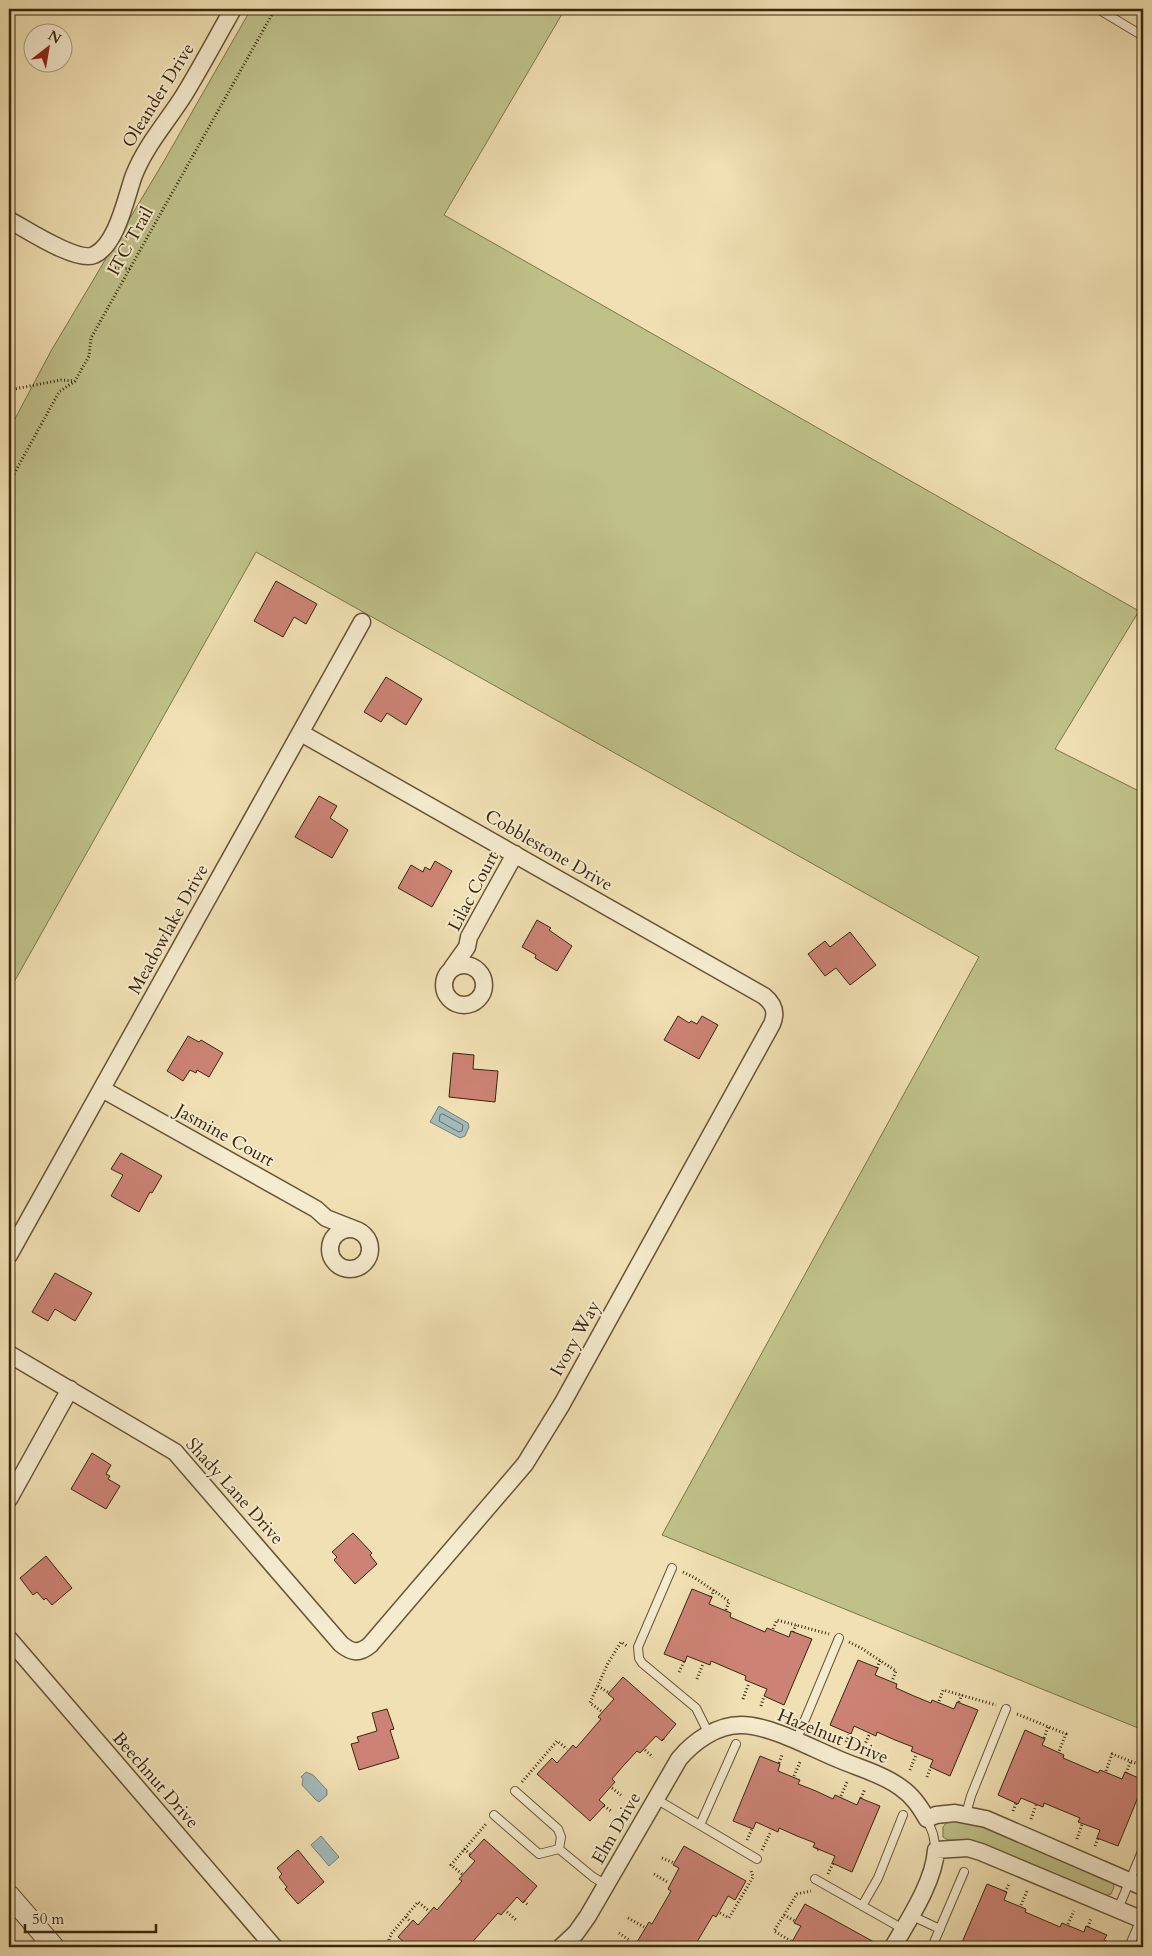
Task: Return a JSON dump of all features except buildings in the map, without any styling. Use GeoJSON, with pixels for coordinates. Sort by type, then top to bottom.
{"type":"FeatureCollection","features":[{"type":"Feature","properties":{"kind":"street","name":"Oleander Drive"},"geometry":{"type":"LineString","coordinates":[[9,220],[74,255],[93,256],[102,250],[119,220],[134,176],[151,140],[183,96],[233,9]]}},
{"type":"Feature","properties":{"kind":"street","name":"Meadowlake Drive"},"geometry":{"type":"LineString","coordinates":[[9,1256],[362,622]]}},
{"type":"Feature","properties":{"kind":"street","name":"Cobblestone Drive"},"geometry":{"type":"LineString","coordinates":[[301,733],[764,996],[773,1006]]}},
{"type":"Feature","properties":{"kind":"street","name":"Lilac Court"},"geometry":{"type":"LineString","coordinates":[[467,947],[482,975],[484,988],[477,1000],[466,1005],[453,1002],[445,992],[445,979],[467,947],[469,937],[515,854]]}},
{"type":"Feature","properties":{"kind":"street"},"geometry":{"type":"LineString","coordinates":[[452,968],[465,965],[478,970]]}},
{"type":"Feature","properties":{"kind":"street","name":"Ivory Way"},"geometry":{"type":"LineString","coordinates":[[356,1652],[363,1651],[370,1645],[525,1464],[772,1024],[775,1013],[773,1006]]}},
{"type":"Feature","properties":{"kind":"street","name":"Jasmine Court"},"geometry":{"type":"LineString","coordinates":[[102,1089],[316,1209],[326,1218],[359,1231]]}},
{"type":"Feature","properties":{"kind":"street"},"geometry":{"type":"LineString","coordinates":[[326,1218],[332,1256],[339,1266],[351,1269],[358,1268],[367,1260],[370,1247],[368,1240],[359,1231],[345,1230],[339,1232],[331,1243]]}},
{"type":"Feature","properties":{"kind":"street","name":"Shady Lane Drive"},"geometry":{"type":"LineString","coordinates":[[9,1354],[176,1452],[341,1644],[348,1650],[356,1652]]}},
{"type":"Feature","properties":{"kind":"street"},"geometry":{"type":"LineString","coordinates":[[9,1499],[70,1389]]}},
{"type":"Feature","properties":{"kind":"street","name":"Beechnut Drive"},"geometry":{"type":"LineString","coordinates":[[9,1639],[274,1947]]}},
{"type":"Feature","properties":{"kind":"street","name":"Hazelnut Drive"},"geometry":{"type":"LineString","coordinates":[[709,1734],[727,1727],[740,1725],[752,1726],[796,1741],[887,1779],[900,1787],[918,1804],[927,1819]]}},
{"type":"Feature","properties":{"kind":"street","name":"Elm Drive"},"geometry":{"type":"LineString","coordinates":[[569,1945],[588,1916],[679,1759],[700,1739],[709,1734]]}},
{"type":"Feature","properties":{"kind":"street"},"geometry":{"type":"LineString","coordinates":[[927,1819],[945,1813],[966,1814],[986,1819],[1137,1884]]}},
{"type":"Feature","properties":{"kind":"street"},"geometry":{"type":"LineString","coordinates":[[893,1947],[928,1882],[936,1850],[968,1848],[981,1852],[1142,1920]]}},
{"type":"Feature","properties":{"kind":"street"},"geometry":{"type":"LineString","coordinates":[[9,1895],[54,1947]]}},
{"type":"Feature","properties":{"kind":"lane"},"geometry":{"type":"LineString","coordinates":[[1098,9],[1143,36]]}},
{"type":"Feature","properties":{"kind":"lane"},"geometry":{"type":"LineString","coordinates":[[672,1568],[638,1648],[639,1658],[696,1708],[709,1734]]}},
{"type":"Feature","properties":{"kind":"lane"},"geometry":{"type":"LineString","coordinates":[[796,1741],[839,1638]]}},
{"type":"Feature","properties":{"kind":"lane"},"geometry":{"type":"LineString","coordinates":[[966,1814],[971,1796],[1006,1709]]}},
{"type":"Feature","properties":{"kind":"lane"},"geometry":{"type":"LineString","coordinates":[[700,1825],[736,1744]]}},
{"type":"Feature","properties":{"kind":"lane"},"geometry":{"type":"LineString","coordinates":[[517,1788],[558,1829],[561,1837],[560,1849]]}},
{"type":"Feature","properties":{"kind":"lane"},"geometry":{"type":"LineString","coordinates":[[656,1799],[757,1859]]}},
{"type":"Feature","properties":{"kind":"lane"},"geometry":{"type":"LineString","coordinates":[[494,1815],[538,1854],[560,1849]]}},
{"type":"Feature","properties":{"kind":"lane"},"geometry":{"type":"LineString","coordinates":[[862,1906],[878,1878],[903,1815]]}},
{"type":"Feature","properties":{"kind":"lane"},"geometry":{"type":"LineString","coordinates":[[927,1819],[933,1834],[936,1850]]}},
{"type":"Feature","properties":{"kind":"lane"},"geometry":{"type":"LineString","coordinates":[[560,1849],[593,1877],[606,1885]]}},
{"type":"Feature","properties":{"kind":"lane"},"geometry":{"type":"LineString","coordinates":[[1118,1909],[1137,1884],[1143,1849]]}},
{"type":"Feature","properties":{"kind":"lane"},"geometry":{"type":"LineString","coordinates":[[932,1947],[964,1872]]}},
{"type":"Feature","properties":{"kind":"lane"},"geometry":{"type":"LineString","coordinates":[[815,1879],[862,1906],[907,1922],[940,1929]]}},
{"type":"Feature","properties":{"kind":"lane"},"geometry":{"type":"LineString","coordinates":[[1129,1947],[1142,1920]]}},
{"type":"Feature","properties":{"kind":"path","name":"ITC Trail"},"geometry":{"type":"LineString","coordinates":[[9,482],[59,392],[75,381],[88,356],[91,338],[275,9]]}},
{"type":"Feature","properties":{"kind":"path"},"geometry":{"type":"LineString","coordinates":[[115,268],[130,269]]}},
{"type":"Feature","properties":{"kind":"path"},"geometry":{"type":"LineString","coordinates":[[9,390],[60,380],[75,381]]}},
{"type":"Feature","properties":{"kind":"path"},"geometry":{"type":"LineString","coordinates":[[681,1571],[730,1600],[725,1610]]}},
{"type":"Feature","properties":{"kind":"path"},"geometry":{"type":"LineString","coordinates":[[711,1597],[714,1590]]}},
{"type":"Feature","properties":{"kind":"path"},"geometry":{"type":"LineString","coordinates":[[772,1630],[777,1620],[839,1638],[861,1648],[896,1671],[892,1682]]}},
{"type":"Feature","properties":{"kind":"path"},"geometry":{"type":"LineString","coordinates":[[793,1632],[796,1625]]}},
{"type":"Feature","properties":{"kind":"path"},"geometry":{"type":"LineString","coordinates":[[601,1712],[590,1703],[608,1663],[621,1642],[630,1647]]}},
{"type":"Feature","properties":{"kind":"path"},"geometry":{"type":"LineString","coordinates":[[877,1668],[880,1660]]}},
{"type":"Feature","properties":{"kind":"path"},"geometry":{"type":"LineString","coordinates":[[679,1672],[684,1662]]}},
{"type":"Feature","properties":{"kind":"path"},"geometry":{"type":"LineString","coordinates":[[697,1679],[704,1663]]}},
{"type":"Feature","properties":{"kind":"path"},"geometry":{"type":"LineString","coordinates":[[743,1699],[750,1682]]}},
{"type":"Feature","properties":{"kind":"path"},"geometry":{"type":"LineString","coordinates":[[598,1686],[609,1693]]}},
{"type":"Feature","properties":{"kind":"path"},"geometry":{"type":"LineString","coordinates":[[939,1701],[943,1690],[997,1705]]}},
{"type":"Feature","properties":{"kind":"path"},"geometry":{"type":"LineString","coordinates":[[959,1702],[962,1695]]}},
{"type":"Feature","properties":{"kind":"path"},"geometry":{"type":"LineString","coordinates":[[760,1706],[764,1696]]}},
{"type":"Feature","properties":{"kind":"path"},"geometry":{"type":"LineString","coordinates":[[1014,1713],[1066,1734],[1059,1752]]}},
{"type":"Feature","properties":{"kind":"path"},"geometry":{"type":"LineString","coordinates":[[1044,1738],[1048,1727]]}},
{"type":"Feature","properties":{"kind":"path"},"geometry":{"type":"LineString","coordinates":[[846,1742],[850,1733]]}},
{"type":"Feature","properties":{"kind":"path"},"geometry":{"type":"LineString","coordinates":[[863,1750],[870,1734]]}},
{"type":"Feature","properties":{"kind":"path"},"geometry":{"type":"LineString","coordinates":[[517,1788],[557,1741],[568,1750]]}},
{"type":"Feature","properties":{"kind":"path"},"geometry":{"type":"LineString","coordinates":[[645,1749],[653,1756]]}},
{"type":"Feature","properties":{"kind":"path"},"geometry":{"type":"LineString","coordinates":[[910,1770],[916,1754]]}},
{"type":"Feature","properties":{"kind":"path"},"geometry":{"type":"LineString","coordinates":[[1105,1772],[1112,1754],[1143,1766]]}},
{"type":"Feature","properties":{"kind":"path"},"geometry":{"type":"LineString","coordinates":[[546,1755],[550,1759]]}},
{"type":"Feature","properties":{"kind":"path"},"geometry":{"type":"LineString","coordinates":[[779,1764],[782,1755]]}},
{"type":"Feature","properties":{"kind":"path"},"geometry":{"type":"LineString","coordinates":[[1126,1773],[1131,1761]]}},
{"type":"Feature","properties":{"kind":"path"},"geometry":{"type":"LineString","coordinates":[[794,1777],[800,1762]]}},
{"type":"Feature","properties":{"kind":"path"},"geometry":{"type":"LineString","coordinates":[[927,1777],[931,1767]]}},
{"type":"Feature","properties":{"kind":"path"},"geometry":{"type":"LineString","coordinates":[[840,1797],[847,1782]]}},
{"type":"Feature","properties":{"kind":"path"},"geometry":{"type":"LineString","coordinates":[[611,1787],[622,1796]]}},
{"type":"Feature","properties":{"kind":"path"},"geometry":{"type":"LineString","coordinates":[[861,1798],[865,1789]]}},
{"type":"Feature","properties":{"kind":"path"},"geometry":{"type":"LineString","coordinates":[[1013,1812],[1016,1803]]}},
{"type":"Feature","properties":{"kind":"path"},"geometry":{"type":"LineString","coordinates":[[1030,1819],[1037,1804]]}},
{"type":"Feature","properties":{"kind":"path"},"geometry":{"type":"LineString","coordinates":[[604,1806],[611,1811]]}},
{"type":"Feature","properties":{"kind":"path"},"geometry":{"type":"LineString","coordinates":[[462,1874],[451,1864],[488,1822]]}},
{"type":"Feature","properties":{"kind":"path"},"geometry":{"type":"LineString","coordinates":[[1076,1839],[1083,1824]]}},
{"type":"Feature","properties":{"kind":"path"},"geometry":{"type":"LineString","coordinates":[[746,1841],[752,1829]]}},
{"type":"Feature","properties":{"kind":"path"},"geometry":{"type":"LineString","coordinates":[[762,1851],[772,1830]]}},
{"type":"Feature","properties":{"kind":"path"},"geometry":{"type":"LineString","coordinates":[[1094,1846],[1098,1838]]}},
{"type":"Feature","properties":{"kind":"path"},"geometry":{"type":"LineString","coordinates":[[464,1849],[470,1854]]}},
{"type":"Feature","properties":{"kind":"path"},"geometry":{"type":"LineString","coordinates":[[662,1858],[674,1864]]}},
{"type":"Feature","properties":{"kind":"path"},"geometry":{"type":"LineString","coordinates":[[827,1875],[833,1863]]}},
{"type":"Feature","properties":{"kind":"path"},"geometry":{"type":"LineString","coordinates":[[720,1912],[729,1918],[737,1900],[753,1877],[750,1867]]}},
{"type":"Feature","properties":{"kind":"path"},"geometry":{"type":"LineString","coordinates":[[654,1874],[670,1884]]}},
{"type":"Feature","properties":{"kind":"path"},"geometry":{"type":"LineString","coordinates":[[1005,1892],[1009,1884]]}},
{"type":"Feature","properties":{"kind":"path"},"geometry":{"type":"LineString","coordinates":[[792,1941],[774,1931],[797,1894],[812,1891]]}},
{"type":"Feature","properties":{"kind":"path"},"geometry":{"type":"LineString","coordinates":[[1021,1906],[1027,1891]]}},
{"type":"Feature","properties":{"kind":"path"},"geometry":{"type":"LineString","coordinates":[[524,1901],[529,1906]]}},
{"type":"Feature","properties":{"kind":"path"},"geometry":{"type":"LineString","coordinates":[[389,1947],[390,1936],[418,1902],[429,1912]]}},
{"type":"Feature","properties":{"kind":"path"},"geometry":{"type":"LineString","coordinates":[[506,1911],[516,1920]]}},
{"type":"Feature","properties":{"kind":"path"},"geometry":{"type":"LineString","coordinates":[[1067,1925],[1074,1911]]}},
{"type":"Feature","properties":{"kind":"path"},"geometry":{"type":"LineString","coordinates":[[784,1915],[795,1921]]}},
{"type":"Feature","properties":{"kind":"path"},"geometry":{"type":"LineString","coordinates":[[406,1917],[411,1922]]}},
{"type":"Feature","properties":{"kind":"path"},"geometry":{"type":"LineString","coordinates":[[628,1918],[645,1927]]}},
{"type":"Feature","properties":{"kind":"path"},"geometry":{"type":"LineString","coordinates":[[1088,1927],[1091,1918]]}},
{"type":"Feature","properties":{"kind":"path"},"geometry":{"type":"LineString","coordinates":[[619,1933],[629,1940]]}},
{"type":"Feature","properties":{"kind":"green space"},"geometry":{"type":"Polygon","coordinates":[[[251,9],[565,9],[444,215],[1139,611],[1055,749],[1143,793],[1143,1730],[662,1535],[979,957],[256,552],[9,991],[9,430],[51,351],[164,161],[251,9]]]}},
{"type":"Feature","properties":{"kind":"green space"},"geometry":{"type":"Polygon","coordinates":[[[947,1822],[979,1825],[1110,1880],[1114,1887],[1111,1894],[1104,1896],[970,1841],[948,1840],[943,1837],[943,1827],[947,1822]]]}},
{"type":"Feature","properties":{"kind":"water"},"geometry":{"type":"Polygon","coordinates":[[[439,1106],[468,1123],[469,1127],[465,1136],[460,1138],[430,1122],[439,1106]]]}},
{"type":"Feature","properties":{"kind":"water"},"geometry":{"type":"Polygon","coordinates":[[[306,1772],[313,1775],[327,1790],[327,1795],[319,1802],[302,1785],[303,1779],[301,1777],[306,1772]]]}},
{"type":"Feature","properties":{"kind":"water"},"geometry":{"type":"Polygon","coordinates":[[[321,1836],[339,1857],[329,1866],[311,1845],[321,1836]]]}}]}
